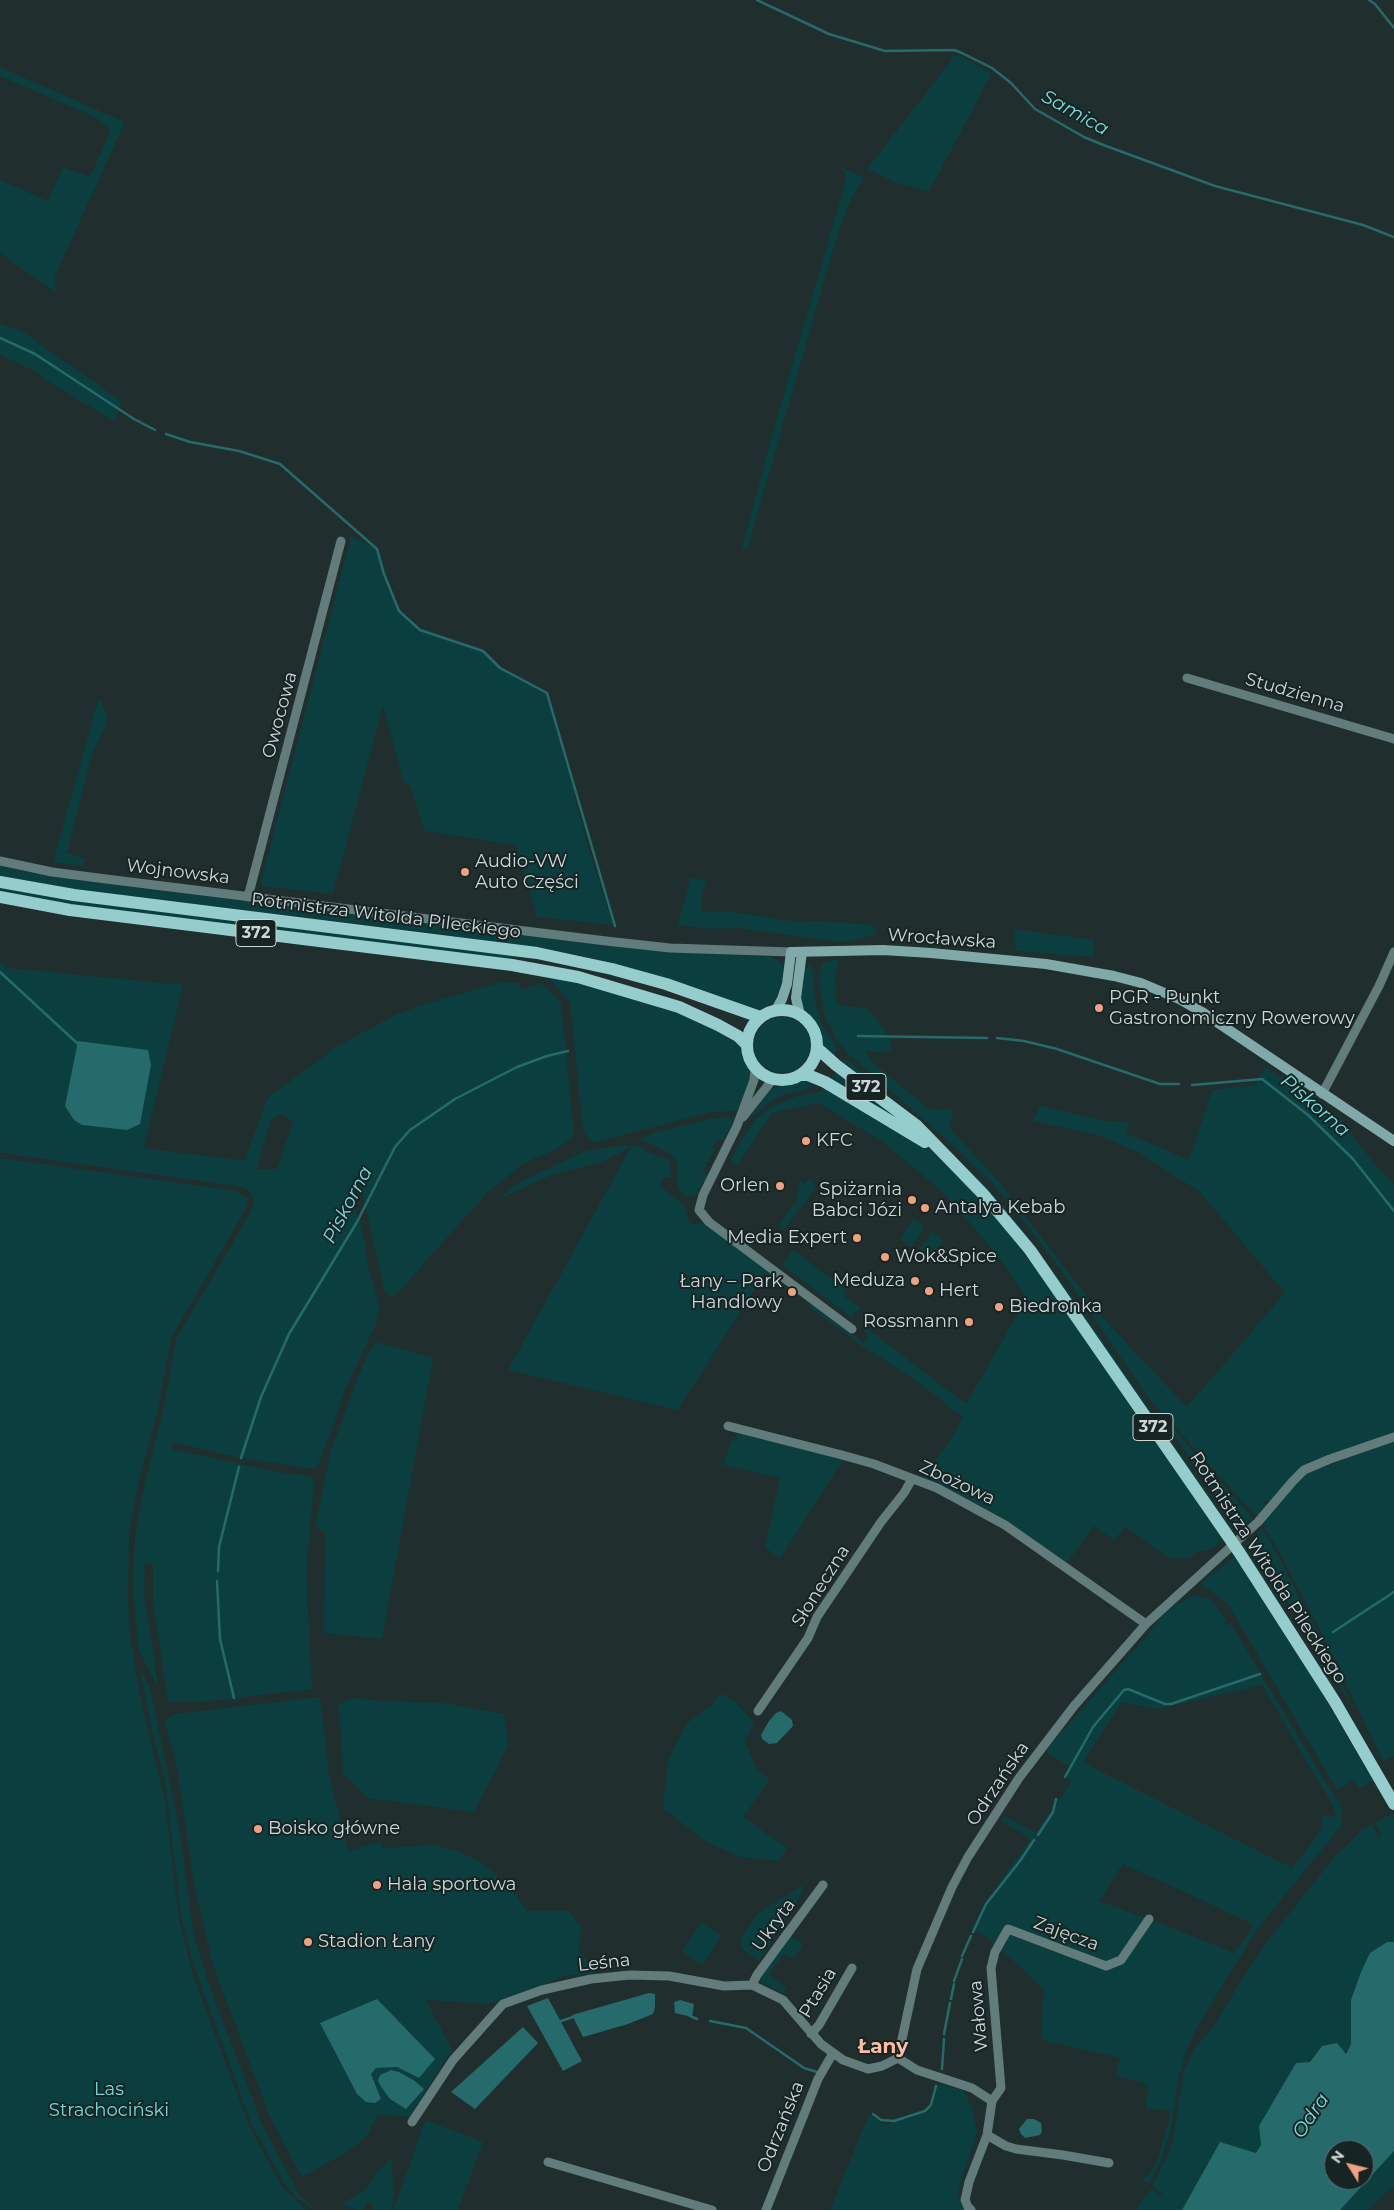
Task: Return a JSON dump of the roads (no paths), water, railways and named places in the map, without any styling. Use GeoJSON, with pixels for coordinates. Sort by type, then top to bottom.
{"type":"FeatureCollection","features":[{"type":"Feature","properties":{"kind":"main road","name":"Rotmistrza Witolda Pileckiego"},"geometry":{"type":"LineString","coordinates":[[0,882],[74,895],[537,953],[612,969],[666,984],[760,1017]]}},
{"type":"Feature","properties":{"kind":"main road","name":"Rotmistrza Witolda Pileckiego"},"geometry":{"type":"LineString","coordinates":[[0,898],[70,910],[512,965],[578,977],[679,1007],[718,1025],[746,1044]]}},
{"type":"Feature","properties":{"kind":"main road","name":"Wrocławska"},"geometry":{"type":"LineString","coordinates":[[790,952],[883,950],[961,955],[1083,970],[1141,983],[1179,999],[1202,1012],[1394,1141]]}},
{"type":"Feature","properties":{"kind":"main road"},"geometry":{"type":"LineString","coordinates":[[776,1010],[782,999],[786,984],[790,952]]}},
{"type":"Feature","properties":{"kind":"main road"},"geometry":{"type":"LineString","coordinates":[[800,1015],[796,998],[802,952]]}},
{"type":"Feature","properties":{"kind":"main road"},"geometry":{"type":"LineString","coordinates":[[773,1079],[765,1076],[756,1068],[748,1056],[746,1044],[750,1030],[760,1017],[776,1010],[788,1010],[800,1015]]}},
{"type":"Feature","properties":{"kind":"main road","name":"372"},"geometry":{"type":"LineString","coordinates":[[800,1015],[813,1029],[817,1048]]}},
{"type":"Feature","properties":{"kind":"main road","name":"Rotmistrza Witolda Pileckiego"},"geometry":{"type":"LineString","coordinates":[[817,1048],[836,1065],[916,1125],[984,1195],[1030,1250],[1240,1552],[1298,1642],[1394,1804]]}},
{"type":"Feature","properties":{"kind":"main road"},"geometry":{"type":"LineString","coordinates":[[801,1075],[812,1064],[817,1048]]}},
{"type":"Feature","properties":{"kind":"main road","name":"Rotmistrza Witolda Pileckiego"},"geometry":{"type":"LineString","coordinates":[[801,1075],[808,1075],[824,1082],[945,1155]]}},
{"type":"Feature","properties":{"kind":"main road","name":"372"},"geometry":{"type":"LineString","coordinates":[[773,1079],[786,1080],[801,1075]]}},
{"type":"Feature","properties":{"kind":"street","name":"Owocowa"},"geometry":{"type":"LineString","coordinates":[[248,897],[341,541]]}},
{"type":"Feature","properties":{"kind":"street","name":"Studzienna"},"geometry":{"type":"LineString","coordinates":[[1187,678],[1394,739]]}},
{"type":"Feature","properties":{"kind":"street","name":"Wojnowska"},"geometry":{"type":"LineString","coordinates":[[0,861],[52,872],[442,921]]}},
{"type":"Feature","properties":{"kind":"street","name":"Wrocławska"},"geometry":{"type":"LineString","coordinates":[[442,921],[670,948],[790,952]]}},
{"type":"Feature","properties":{"kind":"street"},"geometry":{"type":"LineString","coordinates":[[1322,1094],[1394,952]]}},
{"type":"Feature","properties":{"kind":"street"},"geometry":{"type":"LineString","coordinates":[[756,1068],[754,1080],[737,1126],[703,1195],[699,1210],[709,1222],[852,1329]]}},
{"type":"Feature","properties":{"kind":"street"},"geometry":{"type":"LineString","coordinates":[[737,1126],[773,1079]]}},
{"type":"Feature","properties":{"kind":"street","name":"Zbożowa"},"geometry":{"type":"LineString","coordinates":[[728,1426],[874,1464],[937,1488],[992,1517],[1146,1624]]}},
{"type":"Feature","properties":{"kind":"street","name":"Odrzańska"},"geometry":{"type":"LineString","coordinates":[[898,2058],[917,1969],[952,1887],[968,1858],[1019,1778],[1074,1706],[1146,1624],[1258,1522],[1304,1470],[1394,1437]]}},
{"type":"Feature","properties":{"kind":"street","name":"Słoneczna"},"geometry":{"type":"LineString","coordinates":[[758,1711],[808,1638],[818,1617],[881,1522],[904,1493],[912,1479]]}},
{"type":"Feature","properties":{"kind":"street","name":"Ukryta"},"geometry":{"type":"LineString","coordinates":[[752,1985],[757,1975],[823,1885]]}},
{"type":"Feature","properties":{"kind":"street","name":"Zajęcza"},"geometry":{"type":"LineString","coordinates":[[1008,1929],[1106,1966],[1121,1960],[1149,1920]]}},
{"type":"Feature","properties":{"kind":"street","name":"Wałowa"},"geometry":{"type":"LineString","coordinates":[[971,2210],[965,2200],[969,2182],[987,2135],[992,2101],[1001,2088],[991,1968],[995,1952],[1008,1929]]}},
{"type":"Feature","properties":{"kind":"street","name":"Ptasia"},"geometry":{"type":"LineString","coordinates":[[811,2034],[819,2025],[852,1968]]}},
{"type":"Feature","properties":{"kind":"street","name":"Leśna"},"geometry":{"type":"LineString","coordinates":[[412,2122],[453,2060],[503,2004],[565,1984],[630,1975],[668,1976],[724,1986],[752,1985],[783,2000],[811,2034],[833,2053]]}},
{"type":"Feature","properties":{"kind":"street"},"geometry":{"type":"LineString","coordinates":[[833,2053],[856,2066],[868,2068],[882,2066],[898,2058],[917,2070],[972,2088],[992,2101]]}},
{"type":"Feature","properties":{"kind":"street","name":"Odrzańska"},"geometry":{"type":"LineString","coordinates":[[766,2210],[818,2079],[833,2053]]}},
{"type":"Feature","properties":{"kind":"street"},"geometry":{"type":"LineString","coordinates":[[987,2135],[999,2143],[1016,2149],[1063,2154],[1109,2164]]}},
{"type":"Feature","properties":{"kind":"street"},"geometry":{"type":"LineString","coordinates":[[548,2162],[712,2210]]}},
{"type":"Feature","properties":{"kind":"water"},"geometry":{"type":"Polygon","coordinates":[[[78,1041],[148,1050],[151,1065],[140,1124],[127,1130],[82,1125],[74,1120],[65,1106],[78,1041]]]}},
{"type":"Feature","properties":{"kind":"water"},"geometry":{"type":"Polygon","coordinates":[[[781,1711],[792,1720],[793,1726],[777,1743],[769,1744],[762,1739],[761,1735],[769,1721],[776,1713],[781,1711]]]}},
{"type":"Feature","properties":{"kind":"water","name":"Odra"},"geometry":{"type":"Polygon","coordinates":[[[1387,1942],[1394,1942],[1394,2151],[1374,2173],[1374,2140],[1324,2140],[1324,2190],[1358,2190],[1340,2210],[1182,2210],[1220,2142],[1256,2153],[1261,2145],[1259,2126],[1296,2063],[1310,2062],[1322,2046],[1337,2043],[1346,2054],[1351,2044],[1351,2000],[1370,1953],[1387,1942]]]}},
{"type":"Feature","properties":{"kind":"water"},"geometry":{"type":"Polygon","coordinates":[[[649,1993],[655,1994],[653,2014],[628,2024],[583,2037],[572,2015],[649,1993]]]}},
{"type":"Feature","properties":{"kind":"water"},"geometry":{"type":"Polygon","coordinates":[[[548,1998],[582,2061],[563,2071],[527,2006],[548,1998]]]}},
{"type":"Feature","properties":{"kind":"water"},"geometry":{"type":"Polygon","coordinates":[[[377,1999],[435,2059],[419,2078],[397,2067],[376,2068],[371,2074],[381,2099],[375,2103],[366,2102],[357,2094],[320,2023],[377,1999]]]}},
{"type":"Feature","properties":{"kind":"water"},"geometry":{"type":"Polygon","coordinates":[[[680,2000],[694,2004],[692,2017],[675,2013],[674,2002],[680,2000]]]}},
{"type":"Feature","properties":{"kind":"water"},"geometry":{"type":"Polygon","coordinates":[[[523,2027],[538,2043],[475,2109],[451,2092],[523,2027]]]}},
{"type":"Feature","properties":{"kind":"water"},"geometry":{"type":"Polygon","coordinates":[[[391,2070],[399,2072],[415,2081],[424,2089],[406,2109],[390,2099],[378,2080],[380,2075],[391,2070]]]}},
{"type":"Feature","properties":{"kind":"water"},"geometry":{"type":"Polygon","coordinates":[[[1027,2119],[1034,2119],[1041,2123],[1042,2131],[1040,2135],[1025,2138],[1021,2134],[1019,2129],[1027,2119]]]}},
{"type":"Feature","properties":{"kind":"waterway","name":"Samica"},"geometry":{"type":"LineString","coordinates":[[757,0],[829,34],[885,51],[954,50],[992,68],[1011,83],[1035,109],[1084,137],[1215,186],[1363,225],[1394,237]]}},
{"type":"Feature","properties":{"kind":"waterway"},"geometry":{"type":"LineString","coordinates":[[1369,0],[1375,4],[1394,28]]}},
{"type":"Feature","properties":{"kind":"waterway"},"geometry":{"type":"LineString","coordinates":[[0,338],[35,354],[134,419],[155,430]]}},
{"type":"Feature","properties":{"kind":"waterway"},"geometry":{"type":"LineString","coordinates":[[166,434],[190,442],[239,451],[280,464],[377,549],[384,574],[399,611],[420,630],[483,651],[500,668],[547,693],[615,926]]}},
{"type":"Feature","properties":{"kind":"waterway"},"geometry":{"type":"LineString","coordinates":[[0,972],[77,1043]]}},
{"type":"Feature","properties":{"kind":"waterway","name":"Piskorna"},"geometry":{"type":"LineString","coordinates":[[858,1036],[987,1038]]}},
{"type":"Feature","properties":{"kind":"waterway","name":"Piskorna"},"geometry":{"type":"LineString","coordinates":[[997,1038],[1024,1041],[1057,1049],[1160,1084],[1179,1084]]}},
{"type":"Feature","properties":{"kind":"waterway","name":"Piskorna"},"geometry":{"type":"LineString","coordinates":[[241,1458],[261,1397],[289,1334],[357,1222],[395,1147],[410,1130],[455,1099],[517,1067],[547,1056],[568,1051]]}},
{"type":"Feature","properties":{"kind":"waterway","name":"Piskorna"},"geometry":{"type":"LineString","coordinates":[[1192,1085],[1262,1079],[1308,1115],[1353,1159],[1394,1211]]}},
{"type":"Feature","properties":{"kind":"waterway","name":"Piskorna"},"geometry":{"type":"LineString","coordinates":[[218,1571],[219,1547],[239,1467]]}},
{"type":"Feature","properties":{"kind":"waterway","name":"Piskorna"},"geometry":{"type":"LineString","coordinates":[[217,1581],[220,1639],[234,1698]]}},
{"type":"Feature","properties":{"kind":"waterway"},"geometry":{"type":"LineString","coordinates":[[1333,1632],[1394,1592]]}},
{"type":"Feature","properties":{"kind":"waterway"},"geometry":{"type":"LineString","coordinates":[[1065,1777],[1093,1727],[1124,1690],[1128,1689],[1165,1704],[1171,1704],[1260,1674]]}},
{"type":"Feature","properties":{"kind":"waterway"},"geometry":{"type":"LineString","coordinates":[[1038,1835],[1053,1812],[1056,1799]]}},
{"type":"Feature","properties":{"kind":"waterway"},"geometry":{"type":"LineString","coordinates":[[973,1932],[986,1904],[1034,1840]]}},
{"type":"Feature","properties":{"kind":"waterway"},"geometry":{"type":"LineString","coordinates":[[962,1956],[971,1936]]}},
{"type":"Feature","properties":{"kind":"waterway"},"geometry":{"type":"LineString","coordinates":[[954,1981],[962,1959]]}},
{"type":"Feature","properties":{"kind":"waterway"},"geometry":{"type":"LineString","coordinates":[[951,1999],[954,1984]]}},
{"type":"Feature","properties":{"kind":"waterway"},"geometry":{"type":"LineString","coordinates":[[944,2034],[950,2003]]}},
{"type":"Feature","properties":{"kind":"waterway"},"geometry":{"type":"LineString","coordinates":[[690,2016],[697,2019]]}},
{"type":"Feature","properties":{"kind":"waterway"},"geometry":{"type":"LineString","coordinates":[[561,2021],[573,2017]]}},
{"type":"Feature","properties":{"kind":"waterway"},"geometry":{"type":"LineString","coordinates":[[710,2021],[746,2028],[804,2068],[817,2072]]}},
{"type":"Feature","properties":{"kind":"waterway"},"geometry":{"type":"LineString","coordinates":[[942,2069],[944,2039]]}},
{"type":"Feature","properties":{"kind":"waterway"},"geometry":{"type":"LineString","coordinates":[[873,2114],[881,2120],[894,2121],[925,2111],[931,2105],[936,2086]]}},
{"type":"Feature","properties":{"kind":"place","name":"Audio-VW Auto Części"},"geometry":{"type":"Point","coordinates":[465,872]}},
{"type":"Feature","properties":{"kind":"place","name":"PGR - Punkt Gastronomiczny Rowerowy"},"geometry":{"type":"Point","coordinates":[1099,1008]}},
{"type":"Feature","properties":{"kind":"place","name":"KFC"},"geometry":{"type":"Point","coordinates":[806,1141]}},
{"type":"Feature","properties":{"kind":"place","name":"Orlen"},"geometry":{"type":"Point","coordinates":[780,1186]}},
{"type":"Feature","properties":{"kind":"place","name":"Spiżarnia Babci Józi"},"geometry":{"type":"Point","coordinates":[912,1200]}},
{"type":"Feature","properties":{"kind":"place","name":"Antalya Kebab"},"geometry":{"type":"Point","coordinates":[925,1208]}},
{"type":"Feature","properties":{"kind":"place","name":"Media Expert"},"geometry":{"type":"Point","coordinates":[857,1238]}},
{"type":"Feature","properties":{"kind":"place","name":"Wok&Spice"},"geometry":{"type":"Point","coordinates":[885,1257]}},
{"type":"Feature","properties":{"kind":"place","name":"Meduza"},"geometry":{"type":"Point","coordinates":[915,1281]}},
{"type":"Feature","properties":{"kind":"place","name":"Hert"},"geometry":{"type":"Point","coordinates":[929,1291]}},
{"type":"Feature","properties":{"kind":"place","name":"Łany – Park Handlowy"},"geometry":{"type":"Point","coordinates":[792,1292]}},
{"type":"Feature","properties":{"kind":"place","name":"Biedronka"},"geometry":{"type":"Point","coordinates":[999,1307]}},
{"type":"Feature","properties":{"kind":"place","name":"Rossmann"},"geometry":{"type":"Point","coordinates":[969,1322]}},
{"type":"Feature","properties":{"kind":"place","name":"Boisko główne"},"geometry":{"type":"Point","coordinates":[258,1829]}},
{"type":"Feature","properties":{"kind":"place","name":"Hala sportowa"},"geometry":{"type":"Point","coordinates":[377,1885]}},
{"type":"Feature","properties":{"kind":"place","name":"Stadion Łany"},"geometry":{"type":"Point","coordinates":[308,1942]}},
{"type":"Feature","properties":{"kind":"district","name":"Łany"},"geometry":{"type":"Point","coordinates":[883,2047]}},
{"type":"Feature","properties":{"kind":"park label","name":"Las Strachociński"},"geometry":{"type":"Point","coordinates":[109,2100]}}]}
